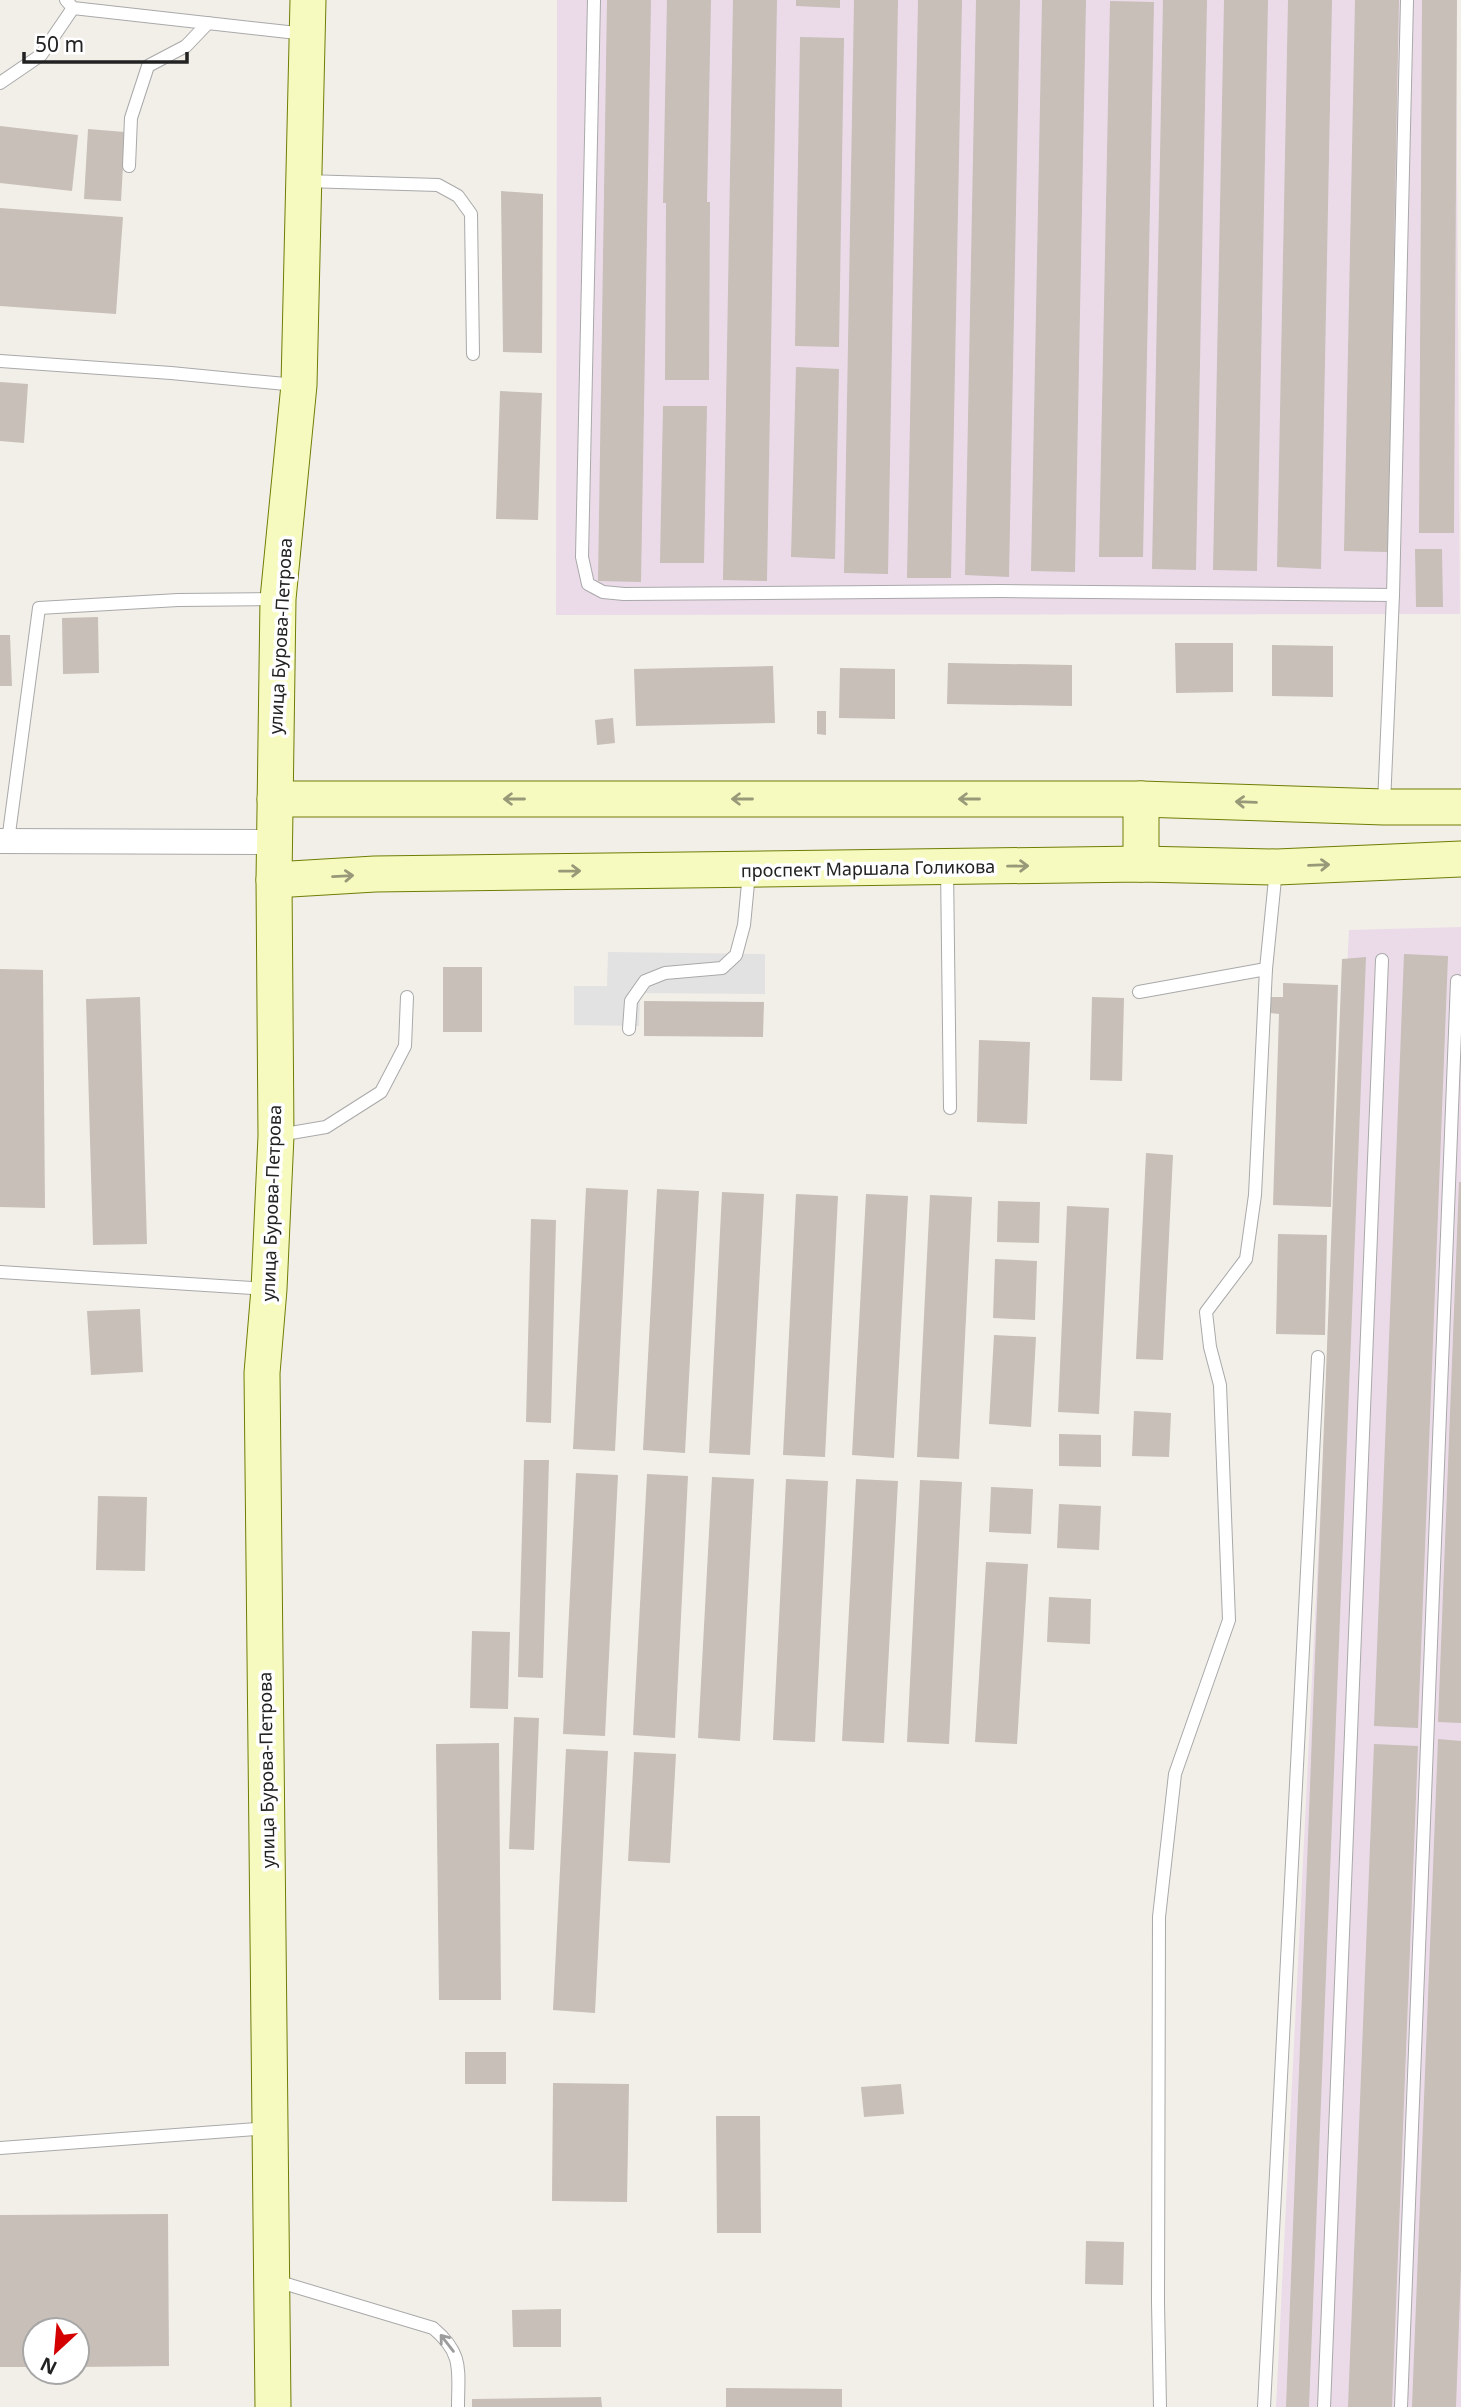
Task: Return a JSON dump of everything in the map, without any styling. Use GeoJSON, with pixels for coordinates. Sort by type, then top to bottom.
{"type":"FeatureCollection","features":[{"type":"Feature","properties":{"kind":"main road","name":"улица Бурова-Петрова"},"geometry":{"type":"LineString","coordinates":[[273,2407],[261,1373],[269,1289],[275,1136],[274,880],[278,599],[299,385],[307,17]]}},
{"type":"Feature","properties":{"kind":"main road"},"geometry":{"type":"LineString","coordinates":[[275,799],[1141,799],[1461,807]]}},
{"type":"Feature","properties":{"kind":"main road"},"geometry":{"type":"LineString","coordinates":[[1141,799],[1141,864]]}},
{"type":"Feature","properties":{"kind":"main road","name":"проспект Маршала Голикова"},"geometry":{"type":"LineString","coordinates":[[274,880],[376,874],[749,869],[1141,864],[1277,867],[1461,859]]}},
{"type":"Feature","properties":{"kind":"street"},"geometry":{"type":"LineString","coordinates":[[4,841],[275,842]]}},
{"type":"Feature","properties":{"kind":"lane"},"geometry":{"type":"LineString","coordinates":[[594,0],[582,557],[588,583],[603,592],[624,594],[1001,591],[1393,595]]}},
{"type":"Feature","properties":{"kind":"lane"},"geometry":{"type":"LineString","coordinates":[[1384,807],[1393,595],[1407,0]]}},
{"type":"Feature","properties":{"kind":"lane"},"geometry":{"type":"LineString","coordinates":[[0,83],[41,55],[69,4],[208,23],[307,17]]}},
{"type":"Feature","properties":{"kind":"lane"},"geometry":{"type":"LineString","coordinates":[[129,166],[131,118],[148,66],[186,46],[208,23]]}},
{"type":"Feature","properties":{"kind":"lane"},"geometry":{"type":"LineString","coordinates":[[305,181],[438,185],[458,196],[471,214],[473,354]]}},
{"type":"Feature","properties":{"kind":"lane"},"geometry":{"type":"LineString","coordinates":[[0,362],[171,373],[299,385]]}},
{"type":"Feature","properties":{"kind":"lane"},"geometry":{"type":"LineString","coordinates":[[4,841],[39,608],[178,600],[278,599]]}},
{"type":"Feature","properties":{"kind":"lane"},"geometry":{"type":"LineString","coordinates":[[947,867],[950,1108]]}},
{"type":"Feature","properties":{"kind":"lane"},"geometry":{"type":"LineString","coordinates":[[1160,2407],[1159,1917],[1175,1774],[1229,1620],[1220,1385],[1210,1347],[1206,1312],[1245,1259],[1256,1172],[1266,969],[1277,867]]}},
{"type":"Feature","properties":{"kind":"lane"},"geometry":{"type":"LineString","coordinates":[[629,1029],[631,1001],[645,981],[666,973],[722,968],[736,955],[744,925],[749,869]]}},
{"type":"Feature","properties":{"kind":"lane"},"geometry":{"type":"LineString","coordinates":[[1324,2407],[1382,960]]}},
{"type":"Feature","properties":{"kind":"lane"},"geometry":{"type":"LineString","coordinates":[[1139,992],[1266,969]]}},
{"type":"Feature","properties":{"kind":"lane"},"geometry":{"type":"LineString","coordinates":[[1401,2407],[1457,981]]}},
{"type":"Feature","properties":{"kind":"lane"},"geometry":{"type":"LineString","coordinates":[[275,1136],[326,1127],[381,1092],[405,1046],[407,997]]}},
{"type":"Feature","properties":{"kind":"lane"},"geometry":{"type":"LineString","coordinates":[[0,1272],[269,1289]]}},
{"type":"Feature","properties":{"kind":"lane"},"geometry":{"type":"LineString","coordinates":[[1264,2407],[1318,1357]]}},
{"type":"Feature","properties":{"kind":"lane"},"geometry":{"type":"LineString","coordinates":[[0,2148],[271,2127]]}},
{"type":"Feature","properties":{"kind":"lane"},"geometry":{"type":"LineString","coordinates":[[272,2280],[433,2328],[449,2342],[458,2361],[458,2407]]}},
{"type":"Feature","properties":{"kind":"shaded area"},"geometry":{"type":"Polygon","coordinates":[[[557,0],[1456,0],[1460,614],[556,615],[557,0]]]}},
{"type":"Feature","properties":{"kind":"shaded area"},"geometry":{"type":"Polygon","coordinates":[[[1461,927],[1461,2407],[1276,2407],[1349,930],[1461,927]]]}},
{"type":"Feature","properties":{"kind":"shaded area"},"geometry":{"type":"Polygon","coordinates":[[[608,952],[765,954],[765,994],[640,993],[639,1026],[574,1025],[574,986],[607,986],[608,952]]]}},
{"type":"Feature","properties":{"kind":"building"},"geometry":{"type":"Polygon","coordinates":[[[607,0],[651,0],[641,582],[598,581],[607,0]]]}},
{"type":"Feature","properties":{"kind":"building"},"geometry":{"type":"Polygon","coordinates":[[[667,0],[711,0],[707,202],[710,202],[709,380],[665,380],[666,203],[663,203],[667,0]]]}},
{"type":"Feature","properties":{"kind":"building"},"geometry":{"type":"Polygon","coordinates":[[[733,0],[777,0],[767,581],[723,580],[733,0]]]}},
{"type":"Feature","properties":{"kind":"building"},"geometry":{"type":"Polygon","coordinates":[[[796,0],[840,0],[840,8],[796,6],[796,0]]]}},
{"type":"Feature","properties":{"kind":"building"},"geometry":{"type":"Polygon","coordinates":[[[854,0],[898,0],[888,574],[844,573],[854,0]]]}},
{"type":"Feature","properties":{"kind":"building"},"geometry":{"type":"Polygon","coordinates":[[[918,0],[962,0],[951,578],[907,578],[918,0]]]}},
{"type":"Feature","properties":{"kind":"building"},"geometry":{"type":"Polygon","coordinates":[[[976,0],[1020,0],[1009,577],[965,575],[976,0]]]}},
{"type":"Feature","properties":{"kind":"building"},"geometry":{"type":"Polygon","coordinates":[[[1042,0],[1086,0],[1075,572],[1031,571],[1042,0]]]}},
{"type":"Feature","properties":{"kind":"building"},"geometry":{"type":"Polygon","coordinates":[[[1163,0],[1207,0],[1196,570],[1152,569],[1163,0]]]}},
{"type":"Feature","properties":{"kind":"building"},"geometry":{"type":"Polygon","coordinates":[[[1224,0],[1268,0],[1257,571],[1213,570],[1224,0]]]}},
{"type":"Feature","properties":{"kind":"building"},"geometry":{"type":"Polygon","coordinates":[[[1288,0],[1332,0],[1321,569],[1277,567],[1288,0]]]}},
{"type":"Feature","properties":{"kind":"building"},"geometry":{"type":"Polygon","coordinates":[[[1355,0],[1399,0],[1388,552],[1344,551],[1355,0]]]}},
{"type":"Feature","properties":{"kind":"building"},"geometry":{"type":"Polygon","coordinates":[[[1422,0],[1457,0],[1454,533],[1419,533],[1422,0]]]}},
{"type":"Feature","properties":{"kind":"building"},"geometry":{"type":"Polygon","coordinates":[[[1110,1],[1154,2],[1143,557],[1099,557],[1110,1]]]}},
{"type":"Feature","properties":{"kind":"building"},"geometry":{"type":"Polygon","coordinates":[[[800,37],[844,38],[839,347],[795,346],[800,37]]]}},
{"type":"Feature","properties":{"kind":"building"},"geometry":{"type":"Polygon","coordinates":[[[0,126],[78,135],[72,191],[0,183],[0,126]]]}},
{"type":"Feature","properties":{"kind":"building"},"geometry":{"type":"Polygon","coordinates":[[[88,129],[125,132],[121,201],[84,199],[88,129]]]}},
{"type":"Feature","properties":{"kind":"building"},"geometry":{"type":"Polygon","coordinates":[[[501,191],[543,194],[542,353],[503,352],[501,191]]]}},
{"type":"Feature","properties":{"kind":"building"},"geometry":{"type":"Polygon","coordinates":[[[0,208],[123,217],[116,314],[0,306],[0,208]]]}},
{"type":"Feature","properties":{"kind":"building"},"geometry":{"type":"Polygon","coordinates":[[[796,367],[839,369],[835,559],[791,557],[796,367]]]}},
{"type":"Feature","properties":{"kind":"building"},"geometry":{"type":"Polygon","coordinates":[[[0,382],[28,384],[24,443],[0,441],[0,382]]]}},
{"type":"Feature","properties":{"kind":"building"},"geometry":{"type":"Polygon","coordinates":[[[500,391],[542,393],[538,520],[496,519],[500,391]]]}},
{"type":"Feature","properties":{"kind":"building"},"geometry":{"type":"Polygon","coordinates":[[[663,406],[707,406],[704,563],[660,563],[663,406]]]}},
{"type":"Feature","properties":{"kind":"building"},"geometry":{"type":"Polygon","coordinates":[[[1415,549],[1442,549],[1443,607],[1416,607],[1415,549]]]}},
{"type":"Feature","properties":{"kind":"building"},"geometry":{"type":"Polygon","coordinates":[[[98,617],[99,673],[63,674],[62,618],[98,617]]]}},
{"type":"Feature","properties":{"kind":"building"},"geometry":{"type":"Polygon","coordinates":[[[0,635],[10,635],[12,686],[0,686],[0,635]]]}},
{"type":"Feature","properties":{"kind":"building"},"geometry":{"type":"Polygon","coordinates":[[[1175,643],[1233,643],[1233,692],[1176,693],[1175,643]]]}},
{"type":"Feature","properties":{"kind":"building"},"geometry":{"type":"Polygon","coordinates":[[[1272,645],[1333,646],[1333,697],[1272,696],[1272,645]]]}},
{"type":"Feature","properties":{"kind":"building"},"geometry":{"type":"Polygon","coordinates":[[[948,663],[1072,665],[1072,706],[947,704],[948,663]]]}},
{"type":"Feature","properties":{"kind":"building"},"geometry":{"type":"Polygon","coordinates":[[[773,666],[775,723],[636,726],[634,669],[773,666]]]}},
{"type":"Feature","properties":{"kind":"building"},"geometry":{"type":"Polygon","coordinates":[[[840,668],[895,669],[895,719],[839,718],[840,668]]]}},
{"type":"Feature","properties":{"kind":"building"},"geometry":{"type":"Polygon","coordinates":[[[817,711],[826,711],[826,735],[817,734],[817,711]]]}},
{"type":"Feature","properties":{"kind":"building"},"geometry":{"type":"Polygon","coordinates":[[[613,718],[615,743],[597,745],[595,720],[613,718]]]}},
{"type":"Feature","properties":{"kind":"building"},"geometry":{"type":"Polygon","coordinates":[[[1404,954],[1448,956],[1418,1728],[1374,1726],[1404,954]]]}},
{"type":"Feature","properties":{"kind":"building"},"geometry":{"type":"Polygon","coordinates":[[[1366,957],[1309,2407],[1286,2407],[1342,959],[1366,957]]]}},
{"type":"Feature","properties":{"kind":"building"},"geometry":{"type":"Polygon","coordinates":[[[443,967],[482,967],[482,1032],[443,1032],[443,967]]]}},
{"type":"Feature","properties":{"kind":"building"},"geometry":{"type":"Polygon","coordinates":[[[0,969],[43,970],[45,1208],[0,1207],[0,969]]]}},
{"type":"Feature","properties":{"kind":"building"},"geometry":{"type":"Polygon","coordinates":[[[1283,983],[1338,985],[1331,1207],[1273,1205],[1279,1014],[1269,1013],[1270,997],[1283,997],[1283,983]]]}},
{"type":"Feature","properties":{"kind":"building"},"geometry":{"type":"Polygon","coordinates":[[[140,997],[147,1244],[93,1245],[86,999],[140,997]]]}},
{"type":"Feature","properties":{"kind":"building"},"geometry":{"type":"Polygon","coordinates":[[[1092,997],[1124,998],[1122,1081],[1090,1080],[1092,997]]]}},
{"type":"Feature","properties":{"kind":"building"},"geometry":{"type":"Polygon","coordinates":[[[644,1001],[764,1002],[763,1037],[644,1036],[644,1001]]]}},
{"type":"Feature","properties":{"kind":"building"},"geometry":{"type":"Polygon","coordinates":[[[979,1040],[1030,1042],[1027,1124],[977,1122],[979,1040]]]}},
{"type":"Feature","properties":{"kind":"building"},"geometry":{"type":"Polygon","coordinates":[[[1146,1153],[1173,1155],[1163,1360],[1136,1359],[1146,1153]]]}},
{"type":"Feature","properties":{"kind":"building"},"geometry":{"type":"Polygon","coordinates":[[[1461,1182],[1461,1723],[1438,1722],[1461,1182]]]}},
{"type":"Feature","properties":{"kind":"building"},"geometry":{"type":"Polygon","coordinates":[[[586,1188],[628,1190],[615,1451],[573,1449],[586,1188]]]}},
{"type":"Feature","properties":{"kind":"building"},"geometry":{"type":"Polygon","coordinates":[[[657,1189],[699,1191],[685,1453],[643,1450],[657,1189]]]}},
{"type":"Feature","properties":{"kind":"building"},"geometry":{"type":"Polygon","coordinates":[[[722,1192],[764,1194],[750,1455],[709,1453],[722,1192]]]}},
{"type":"Feature","properties":{"kind":"building"},"geometry":{"type":"Polygon","coordinates":[[[796,1194],[838,1196],[825,1457],[783,1455],[796,1194]]]}},
{"type":"Feature","properties":{"kind":"building"},"geometry":{"type":"Polygon","coordinates":[[[866,1194],[908,1196],[894,1458],[852,1455],[866,1194]]]}},
{"type":"Feature","properties":{"kind":"building"},"geometry":{"type":"Polygon","coordinates":[[[930,1195],[972,1197],[959,1459],[917,1457],[930,1195]]]}},
{"type":"Feature","properties":{"kind":"building"},"geometry":{"type":"Polygon","coordinates":[[[998,1201],[1040,1202],[1039,1243],[997,1242],[998,1201]]]}},
{"type":"Feature","properties":{"kind":"building"},"geometry":{"type":"Polygon","coordinates":[[[1067,1206],[1109,1208],[1099,1414],[1058,1412],[1067,1206]]]}},
{"type":"Feature","properties":{"kind":"building"},"geometry":{"type":"Polygon","coordinates":[[[531,1219],[556,1220],[551,1423],[526,1422],[531,1219]]]}},
{"type":"Feature","properties":{"kind":"building"},"geometry":{"type":"Polygon","coordinates":[[[1278,1234],[1327,1235],[1325,1335],[1276,1334],[1278,1234]]]}},
{"type":"Feature","properties":{"kind":"building"},"geometry":{"type":"Polygon","coordinates":[[[995,1259],[1037,1261],[1035,1320],[993,1318],[995,1259]]]}},
{"type":"Feature","properties":{"kind":"building"},"geometry":{"type":"Polygon","coordinates":[[[140,1309],[143,1372],[91,1375],[87,1311],[140,1309]]]}},
{"type":"Feature","properties":{"kind":"building"},"geometry":{"type":"Polygon","coordinates":[[[994,1335],[1036,1337],[1031,1427],[989,1424],[994,1335]]]}},
{"type":"Feature","properties":{"kind":"building"},"geometry":{"type":"Polygon","coordinates":[[[1134,1411],[1171,1413],[1169,1457],[1132,1456],[1134,1411]]]}},
{"type":"Feature","properties":{"kind":"building"},"geometry":{"type":"Polygon","coordinates":[[[1059,1434],[1101,1435],[1101,1467],[1059,1466],[1059,1434]]]}},
{"type":"Feature","properties":{"kind":"building"},"geometry":{"type":"Polygon","coordinates":[[[524,1460],[549,1460],[543,1678],[518,1677],[524,1460]]]}},
{"type":"Feature","properties":{"kind":"building"},"geometry":{"type":"Polygon","coordinates":[[[576,1473],[618,1475],[605,1736],[563,1734],[576,1473]]]}},
{"type":"Feature","properties":{"kind":"building"},"geometry":{"type":"Polygon","coordinates":[[[647,1474],[688,1476],[675,1738],[633,1735],[647,1474]]]}},
{"type":"Feature","properties":{"kind":"building"},"geometry":{"type":"Polygon","coordinates":[[[712,1477],[754,1479],[740,1741],[698,1738],[712,1477]]]}},
{"type":"Feature","properties":{"kind":"building"},"geometry":{"type":"Polygon","coordinates":[[[786,1479],[828,1481],[815,1742],[773,1740],[786,1479]]]}},
{"type":"Feature","properties":{"kind":"building"},"geometry":{"type":"Polygon","coordinates":[[[856,1479],[898,1481],[884,1743],[842,1741],[856,1479]]]}},
{"type":"Feature","properties":{"kind":"building"},"geometry":{"type":"Polygon","coordinates":[[[920,1480],[962,1482],[949,1744],[907,1742],[920,1480]]]}},
{"type":"Feature","properties":{"kind":"building"},"geometry":{"type":"Polygon","coordinates":[[[991,1487],[1033,1489],[1031,1534],[989,1532],[991,1487]]]}},
{"type":"Feature","properties":{"kind":"building"},"geometry":{"type":"Polygon","coordinates":[[[98,1496],[147,1497],[145,1571],[96,1570],[98,1496]]]}},
{"type":"Feature","properties":{"kind":"building"},"geometry":{"type":"Polygon","coordinates":[[[1059,1504],[1101,1506],[1099,1550],[1057,1548],[1059,1504]]]}},
{"type":"Feature","properties":{"kind":"building"},"geometry":{"type":"Polygon","coordinates":[[[986,1562],[1028,1564],[1017,1744],[975,1742],[986,1562]]]}},
{"type":"Feature","properties":{"kind":"building"},"geometry":{"type":"Polygon","coordinates":[[[1049,1597],[1091,1599],[1090,1644],[1047,1642],[1049,1597]]]}},
{"type":"Feature","properties":{"kind":"building"},"geometry":{"type":"Polygon","coordinates":[[[472,1631],[510,1632],[508,1709],[470,1708],[472,1631]]]}},
{"type":"Feature","properties":{"kind":"building"},"geometry":{"type":"Polygon","coordinates":[[[514,1717],[539,1718],[534,1850],[509,1849],[514,1717]]]}},
{"type":"Feature","properties":{"kind":"building"},"geometry":{"type":"Polygon","coordinates":[[[1438,1739],[1461,1741],[1461,2268],[1456,2407],[1412,2407],[1438,1739]]]}},
{"type":"Feature","properties":{"kind":"building"},"geometry":{"type":"Polygon","coordinates":[[[499,1743],[501,2000],[439,2000],[436,1744],[499,1743]]]}},
{"type":"Feature","properties":{"kind":"building"},"geometry":{"type":"Polygon","coordinates":[[[1374,1744],[1418,1746],[1392,2407],[1348,2407],[1374,1744]]]}},
{"type":"Feature","properties":{"kind":"building"},"geometry":{"type":"Polygon","coordinates":[[[566,1749],[608,1751],[595,2013],[553,2010],[566,1749]]]}},
{"type":"Feature","properties":{"kind":"building"},"geometry":{"type":"Polygon","coordinates":[[[634,1752],[676,1754],[670,1863],[628,1861],[634,1752]]]}},
{"type":"Feature","properties":{"kind":"building"},"geometry":{"type":"Polygon","coordinates":[[[465,2052],[506,2052],[506,2084],[465,2084],[465,2052]]]}},
{"type":"Feature","properties":{"kind":"building"},"geometry":{"type":"Polygon","coordinates":[[[553,2083],[629,2084],[627,2202],[552,2201],[553,2083]]]}},
{"type":"Feature","properties":{"kind":"building"},"geometry":{"type":"Polygon","coordinates":[[[901,2084],[904,2114],[864,2117],[861,2087],[901,2084]]]}},
{"type":"Feature","properties":{"kind":"building"},"geometry":{"type":"Polygon","coordinates":[[[716,2116],[760,2116],[761,2233],[717,2233],[716,2116]]]}},
{"type":"Feature","properties":{"kind":"building"},"geometry":{"type":"Polygon","coordinates":[[[168,2214],[169,2366],[91,2367],[91,2316],[21,2316],[21,2367],[0,2367],[0,2215],[168,2214]]]}},
{"type":"Feature","properties":{"kind":"building"},"geometry":{"type":"Polygon","coordinates":[[[1086,2241],[1124,2242],[1123,2285],[1085,2284],[1086,2241]]]}},
{"type":"Feature","properties":{"kind":"building"},"geometry":{"type":"Polygon","coordinates":[[[561,2309],[561,2347],[513,2347],[512,2310],[561,2309]]]}},
{"type":"Feature","properties":{"kind":"building"},"geometry":{"type":"Polygon","coordinates":[[[726,2388],[842,2389],[842,2407],[726,2407],[726,2388]]]}},
{"type":"Feature","properties":{"kind":"building"},"geometry":{"type":"Polygon","coordinates":[[[601,2397],[602,2407],[472,2407],[472,2399],[601,2397]]]}}]}
